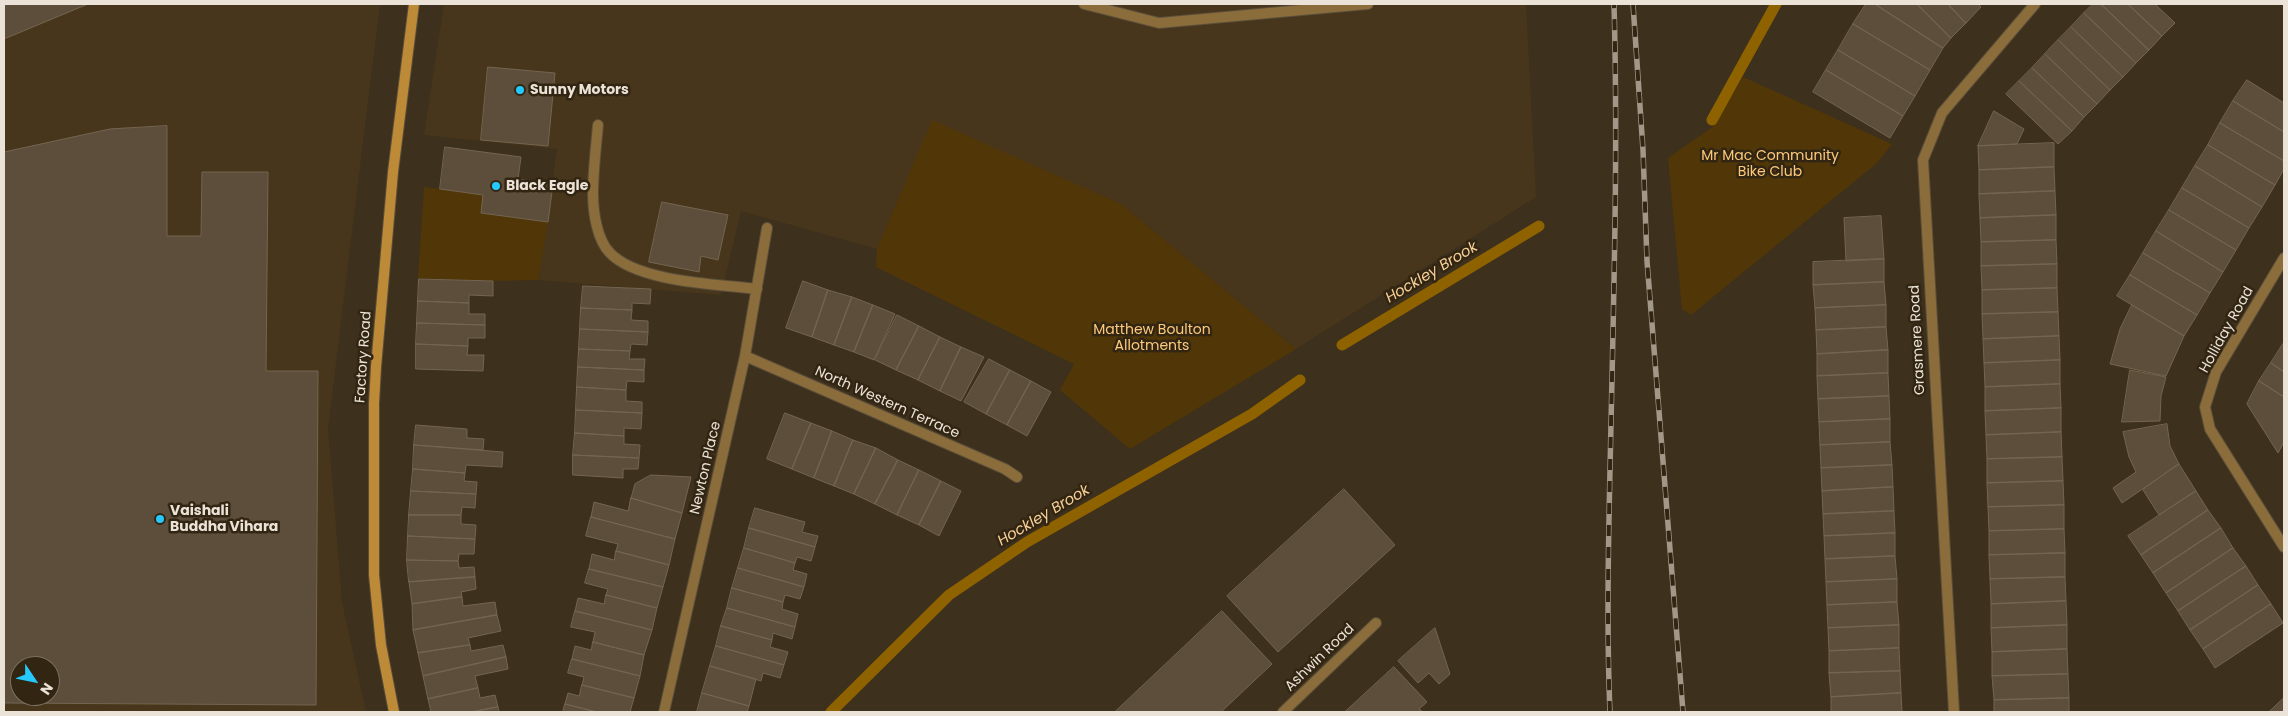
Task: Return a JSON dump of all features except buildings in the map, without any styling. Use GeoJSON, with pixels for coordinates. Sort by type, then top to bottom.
{"type":"FeatureCollection","features":[{"type":"Feature","properties":{"kind":"street","name":"Factory Road"},"geometry":{"type":"LineString","coordinates":[[394,712],[381,645],[374,575],[374,402],[393,172],[414,4]]}},
{"type":"Feature","properties":{"kind":"street"},"geometry":{"type":"LineString","coordinates":[[1084,4],[1159,23],[1368,4]]}},
{"type":"Feature","properties":{"kind":"street","name":"Grasmere Road"},"geometry":{"type":"LineString","coordinates":[[1954,712],[1923,160],[1942,113],[2035,4]]}},
{"type":"Feature","properties":{"kind":"street"},"geometry":{"type":"LineString","coordinates":[[598,125],[593,196],[598,231],[609,252],[634,270],[661,277],[757,289]]}},
{"type":"Feature","properties":{"kind":"street","name":"Newton Place"},"geometry":{"type":"LineString","coordinates":[[664,712],[745,356],[767,228]]}},
{"type":"Feature","properties":{"kind":"street","name":"Holliday Road"},"geometry":{"type":"LineString","coordinates":[[2284,258],[2216,372],[2205,407],[2210,429],[2284,547]]}},
{"type":"Feature","properties":{"kind":"street","name":"North Western Terrace"},"geometry":{"type":"LineString","coordinates":[[745,356],[1005,470],[1017,477]]}},
{"type":"Feature","properties":{"kind":"street","name":"Ashwin Road"},"geometry":{"type":"LineString","coordinates":[[1283,712],[1376,623]]}},
{"type":"Feature","properties":{"kind":"shaded area","name":"Vaishali Buddha Vihara"},"geometry":{"type":"Polygon","coordinates":[[[4,4],[380,4],[328,428],[342,602],[366,712],[4,712],[4,4]]]}},
{"type":"Feature","properties":{"kind":"shaded area"},"geometry":{"type":"Polygon","coordinates":[[[444,4],[1526,4],[1536,197],[1296,349],[1121,204],[932,121],[877,249],[741,211],[721,295],[538,280],[557,149],[424,135],[444,4]]]}},
{"type":"Feature","properties":{"kind":"green space","name":"Mr Mac Community Bike Club"},"geometry":{"type":"Polygon","coordinates":[[[1743,77],[1892,144],[1877,163],[1691,315],[1682,309],[1668,158],[1714,126],[1743,77]]]}},
{"type":"Feature","properties":{"kind":"green space","name":"Matthew Boulton Allotments"},"geometry":{"type":"Polygon","coordinates":[[[932,120],[1121,204],[1296,349],[1130,449],[1060,390],[1074,364],[876,267],[877,249],[932,120]]]}},
{"type":"Feature","properties":{"kind":"green space"},"geometry":{"type":"Polygon","coordinates":[[[424,187],[483,195],[481,213],[548,222],[538,280],[493,281],[418,278],[424,187]]]}},
{"type":"Feature","properties":{"kind":"waterway","name":"Hockley Brook"},"geometry":{"type":"LineString","coordinates":[[1712,120],[1776,4]]}},
{"type":"Feature","properties":{"kind":"waterway","name":"Hockley Brook"},"geometry":{"type":"LineString","coordinates":[[1342,345],[1539,226]]}},
{"type":"Feature","properties":{"kind":"waterway","name":"Hockley Brook"},"geometry":{"type":"LineString","coordinates":[[831,712],[949,595],[1027,542],[1252,414],[1300,380]]}},
{"type":"Feature","properties":{"kind":"railway"},"geometry":{"type":"LineString","coordinates":[[1610,712],[1608,604],[1615,214],[1614,4]]}},
{"type":"Feature","properties":{"kind":"railway"},"geometry":{"type":"LineString","coordinates":[[1633,4],[1643,150],[1647,261],[1683,712]]}},
{"type":"Feature","properties":{"kind":"place","name":"Sunny Motors"},"geometry":{"type":"Point","coordinates":[520,90]}},
{"type":"Feature","properties":{"kind":"place","name":"Black Eagle"},"geometry":{"type":"Point","coordinates":[496,186]}},
{"type":"Feature","properties":{"kind":"place","name":"Vaishali Buddha Vihara"},"geometry":{"type":"Point","coordinates":[160,519]}}]}
